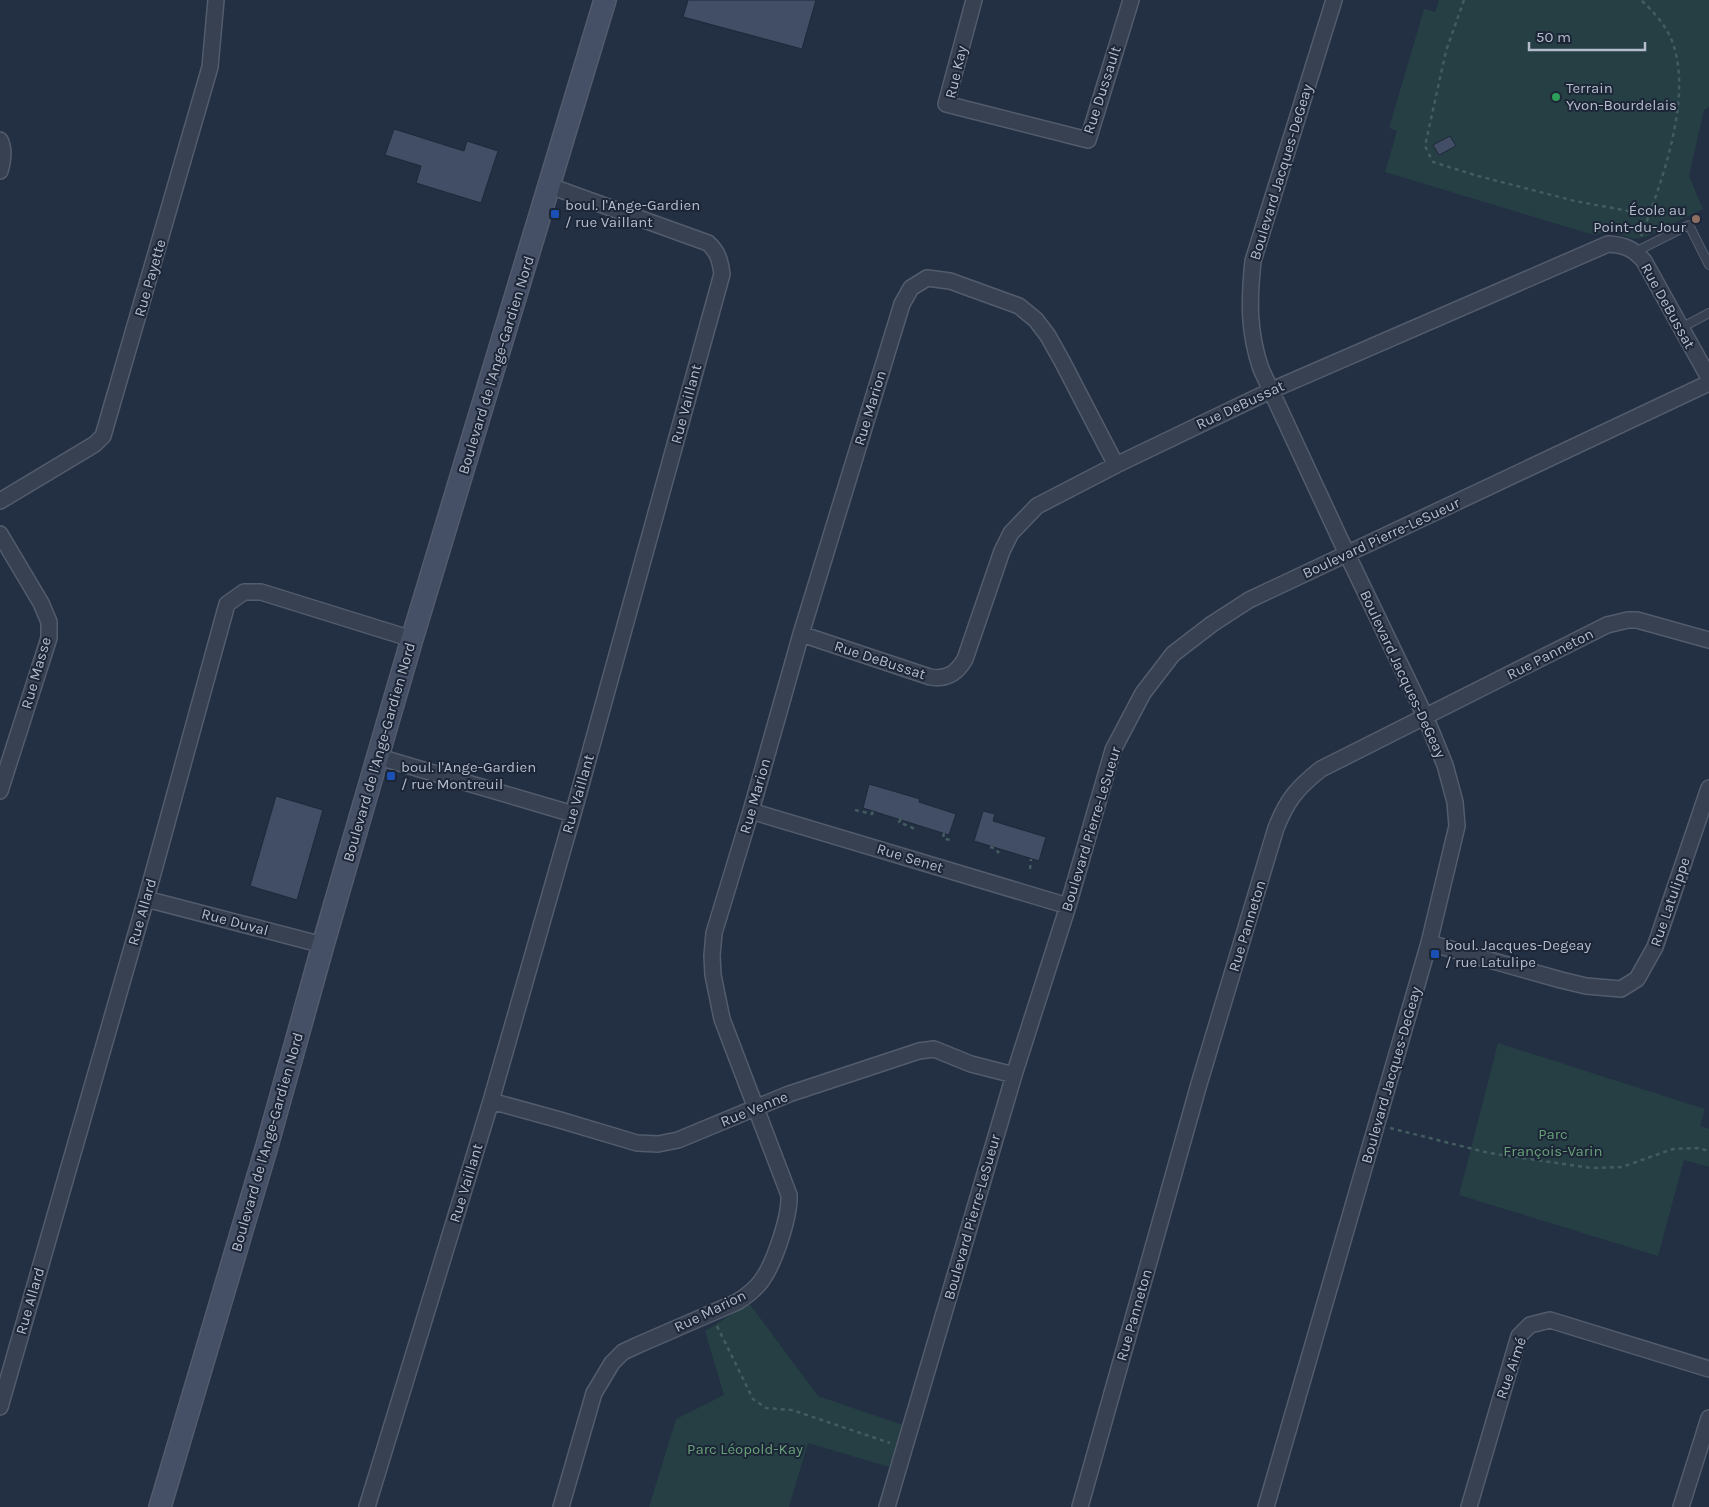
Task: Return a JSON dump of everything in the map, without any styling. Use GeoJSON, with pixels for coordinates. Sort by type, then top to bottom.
{"type":"FeatureCollection","features":[{"type":"Feature","properties":{"kind":"main road","name":"Boulevard de l'Ange-Gardien Nord"},"geometry":{"type":"LineString","coordinates":[[160,1507],[267,1146],[412,639],[605,0]]}},
{"type":"Feature","properties":{"kind":"street","name":"Rue Payette"},"geometry":{"type":"LineString","coordinates":[[0,500],[95,444],[103,436],[210,67],[216,0]]}},
{"type":"Feature","properties":{"kind":"street","name":"Rue Kay"},"geometry":{"type":"LineString","coordinates":[[974,0],[946,104],[1017,122]]}},
{"type":"Feature","properties":{"kind":"street","name":"Rue Dussault"},"geometry":{"type":"LineString","coordinates":[[1017,122],[1088,140],[1131,0]]}},
{"type":"Feature","properties":{"kind":"street","name":"Boulevard Jacques-DeGeay"},"geometry":{"type":"LineString","coordinates":[[1266,1507],[1429,943],[1457,826],[1455,802],[1445,765],[1425,716],[1261,369],[1251,331],[1249,294],[1253,261],[1334,0]]}},
{"type":"Feature","properties":{"kind":"street"},"geometry":{"type":"LineString","coordinates":[[0,140],[3,161],[0,171]]}},
{"type":"Feature","properties":{"kind":"street","name":"Rue Vaillant"},"geometry":{"type":"LineString","coordinates":[[367,1507],[491,1101],[722,274],[716,250],[708,243],[550,186]]}},
{"type":"Feature","properties":{"kind":"street","name":"Rue DeBussat"},"geometry":{"type":"LineString","coordinates":[[801,634],[930,677],[941,678],[951,676],[966,659],[1002,551],[1011,533],[1037,506],[1116,465],[1272,390],[1608,244],[1624,245],[1644,261],[1709,378]]}},
{"type":"Feature","properties":{"kind":"street","name":"Rue Marion"},"geometry":{"type":"LineString","coordinates":[[561,1507],[594,1393],[612,1363],[623,1352],[737,1302],[759,1285],[773,1260],[788,1215],[789,1195],[722,1019],[713,975],[714,933],[801,634],[902,304],[911,288],[928,278],[950,281],[1019,306],[1036,320],[1062,362],[1116,465]]}},
{"type":"Feature","properties":{"kind":"street","name":"Boulevard Pierre-LeSueur"},"geometry":{"type":"LineString","coordinates":[[887,1507],[1014,1075],[1068,906],[1113,750],[1143,693],[1173,654],[1212,624],[1249,600],[1709,383]]}},
{"type":"Feature","properties":{"kind":"street","name":"Rue Masse"},"geometry":{"type":"LineString","coordinates":[[0,534],[41,603],[49,622],[48,638],[0,792]]}},
{"type":"Feature","properties":{"kind":"street","name":"Rue Allard"},"geometry":{"type":"LineString","coordinates":[[0,1407],[146,899],[227,604],[244,592],[261,592],[412,639]]}},
{"type":"Feature","properties":{"kind":"street","name":"Rue Panneton"},"geometry":{"type":"LineString","coordinates":[[1080,1507],[1199,1084],[1286,805],[1301,785],[1321,769],[1616,622],[1637,620],[1709,640]]}},
{"type":"Feature","properties":{"kind":"street"},"geometry":{"type":"LineString","coordinates":[[379,757],[572,814]]}},
{"type":"Feature","properties":{"kind":"street","name":"Rue Latulippe"},"geometry":{"type":"LineString","coordinates":[[1429,943],[1586,986],[1621,989],[1637,979],[1656,947],[1709,788]]}},
{"type":"Feature","properties":{"kind":"street","name":"Rue Senet"},"geometry":{"type":"LineString","coordinates":[[751,811],[1068,906]]}},
{"type":"Feature","properties":{"kind":"street","name":"Rue Duval"},"geometry":{"type":"LineString","coordinates":[[146,899],[323,945]]}},
{"type":"Feature","properties":{"kind":"street","name":"Rue Venne"},"geometry":{"type":"LineString","coordinates":[[491,1101],[637,1143],[658,1144],[678,1140],[789,1094],[919,1051],[934,1049],[971,1064],[1014,1075]]}},
{"type":"Feature","properties":{"kind":"street","name":"Rue Aimé"},"geometry":{"type":"LineString","coordinates":[[1469,1507],[1519,1336],[1530,1326],[1550,1320],[1709,1369]]}},
{"type":"Feature","properties":{"kind":"street"},"geometry":{"type":"LineString","coordinates":[[1681,1507],[1709,1418]]}},
{"type":"Feature","properties":{"kind":"lane"},"geometry":{"type":"LineString","coordinates":[[1635,252],[1689,224],[1709,265]]}},
{"type":"Feature","properties":{"kind":"lane"},"geometry":{"type":"LineString","coordinates":[[1681,328],[1709,313]]}},
{"type":"Feature","properties":{"kind":"path"},"geometry":{"type":"LineString","coordinates":[[1464,0],[1446,51],[1425,146],[1433,162],[1574,201],[1649,215]]}},
{"type":"Feature","properties":{"kind":"path"},"geometry":{"type":"LineString","coordinates":[[1635,252],[1661,183],[1674,127],[1679,67],[1675,48],[1664,24],[1641,0]]}},
{"type":"Feature","properties":{"kind":"path"},"geometry":{"type":"LineString","coordinates":[[855,810],[872,814],[873,811]]}},
{"type":"Feature","properties":{"kind":"path"},"geometry":{"type":"LineString","coordinates":[[901,819],[899,822],[915,829]]}},
{"type":"Feature","properties":{"kind":"path"},"geometry":{"type":"LineString","coordinates":[[944,833],[943,838],[953,841]]}},
{"type":"Feature","properties":{"kind":"path"},"geometry":{"type":"LineString","coordinates":[[990,847],[999,853]]}},
{"type":"Feature","properties":{"kind":"path"},"geometry":{"type":"LineString","coordinates":[[1030,869],[1031,859]]}},
{"type":"Feature","properties":{"kind":"path"},"geometry":{"type":"LineString","coordinates":[[1377,1125],[1489,1153],[1592,1168],[1622,1167],[1673,1149],[1698,1148],[1709,1151]]}},
{"type":"Feature","properties":{"kind":"path"},"geometry":{"type":"LineString","coordinates":[[710,1314],[753,1399],[760,1404],[766,1408],[792,1410],[904,1448]]}},
{"type":"Feature","properties":{"kind":"green space","name":"Terrain Yvon-Bourdelais"},"geometry":{"type":"Polygon","coordinates":[[[1439,0],[1709,0],[1709,107],[1704,110],[1689,176],[1703,209],[1646,237],[1634,239],[1610,231],[1594,235],[1385,172],[1397,131],[1389,128],[1424,9],[1435,12],[1439,0]]]}},
{"type":"Feature","properties":{"kind":"green space","name":"Parc François-Varin"},"geometry":{"type":"Polygon","coordinates":[[[1498,1043],[1705,1109],[1700,1126],[1709,1129],[1709,1167],[1684,1160],[1658,1256],[1459,1195],[1498,1043]]]}},
{"type":"Feature","properties":{"kind":"green space","name":"Parc Léopold-Kay"},"geometry":{"type":"Polygon","coordinates":[[[749,1303],[818,1396],[903,1425],[889,1467],[808,1443],[789,1507],[649,1507],[676,1419],[724,1395],[705,1331],[749,1303]]]}},
{"type":"Feature","properties":{"kind":"building"},"geometry":{"type":"Polygon","coordinates":[[[688,0],[816,0],[802,49],[683,17],[688,0]]]}},
{"type":"Feature","properties":{"kind":"building"},"geometry":{"type":"Polygon","coordinates":[[[394,129],[464,151],[467,141],[498,151],[481,203],[416,183],[421,166],[385,155],[394,129]]]}},
{"type":"Feature","properties":{"kind":"building"},"geometry":{"type":"Polygon","coordinates":[[[1450,136],[1456,146],[1439,155],[1433,145],[1450,136]]]}},
{"type":"Feature","properties":{"kind":"building"},"geometry":{"type":"Polygon","coordinates":[[[869,784],[920,799],[919,802],[956,814],[949,835],[863,808],[869,784]]]}},
{"type":"Feature","properties":{"kind":"building"},"geometry":{"type":"Polygon","coordinates":[[[276,796],[323,810],[297,900],[250,886],[276,796]]]}},
{"type":"Feature","properties":{"kind":"building"},"geometry":{"type":"Polygon","coordinates":[[[983,811],[995,814],[993,821],[1046,837],[1039,861],[974,841],[983,811]]]}},
{"type":"Feature","properties":{"kind":"place","name":"Terrain Yvon-Bourdelais"},"geometry":{"type":"Point","coordinates":[1556,97]}},
{"type":"Feature","properties":{"kind":"place","name":"boul. l'Ange-Gardien / rue Vaillant"},"geometry":{"type":"Point","coordinates":[555,214]}},
{"type":"Feature","properties":{"kind":"place","name":"École au Point-du-Jour"},"geometry":{"type":"Point","coordinates":[1696,219]}},
{"type":"Feature","properties":{"kind":"place","name":"boul. l'Ange-Gardien / rue Montreuil"},"geometry":{"type":"Point","coordinates":[391,776]}},
{"type":"Feature","properties":{"kind":"place","name":"boul. Jacques-Degeay / rue Latulipe"},"geometry":{"type":"Point","coordinates":[1435,954]}}]}
